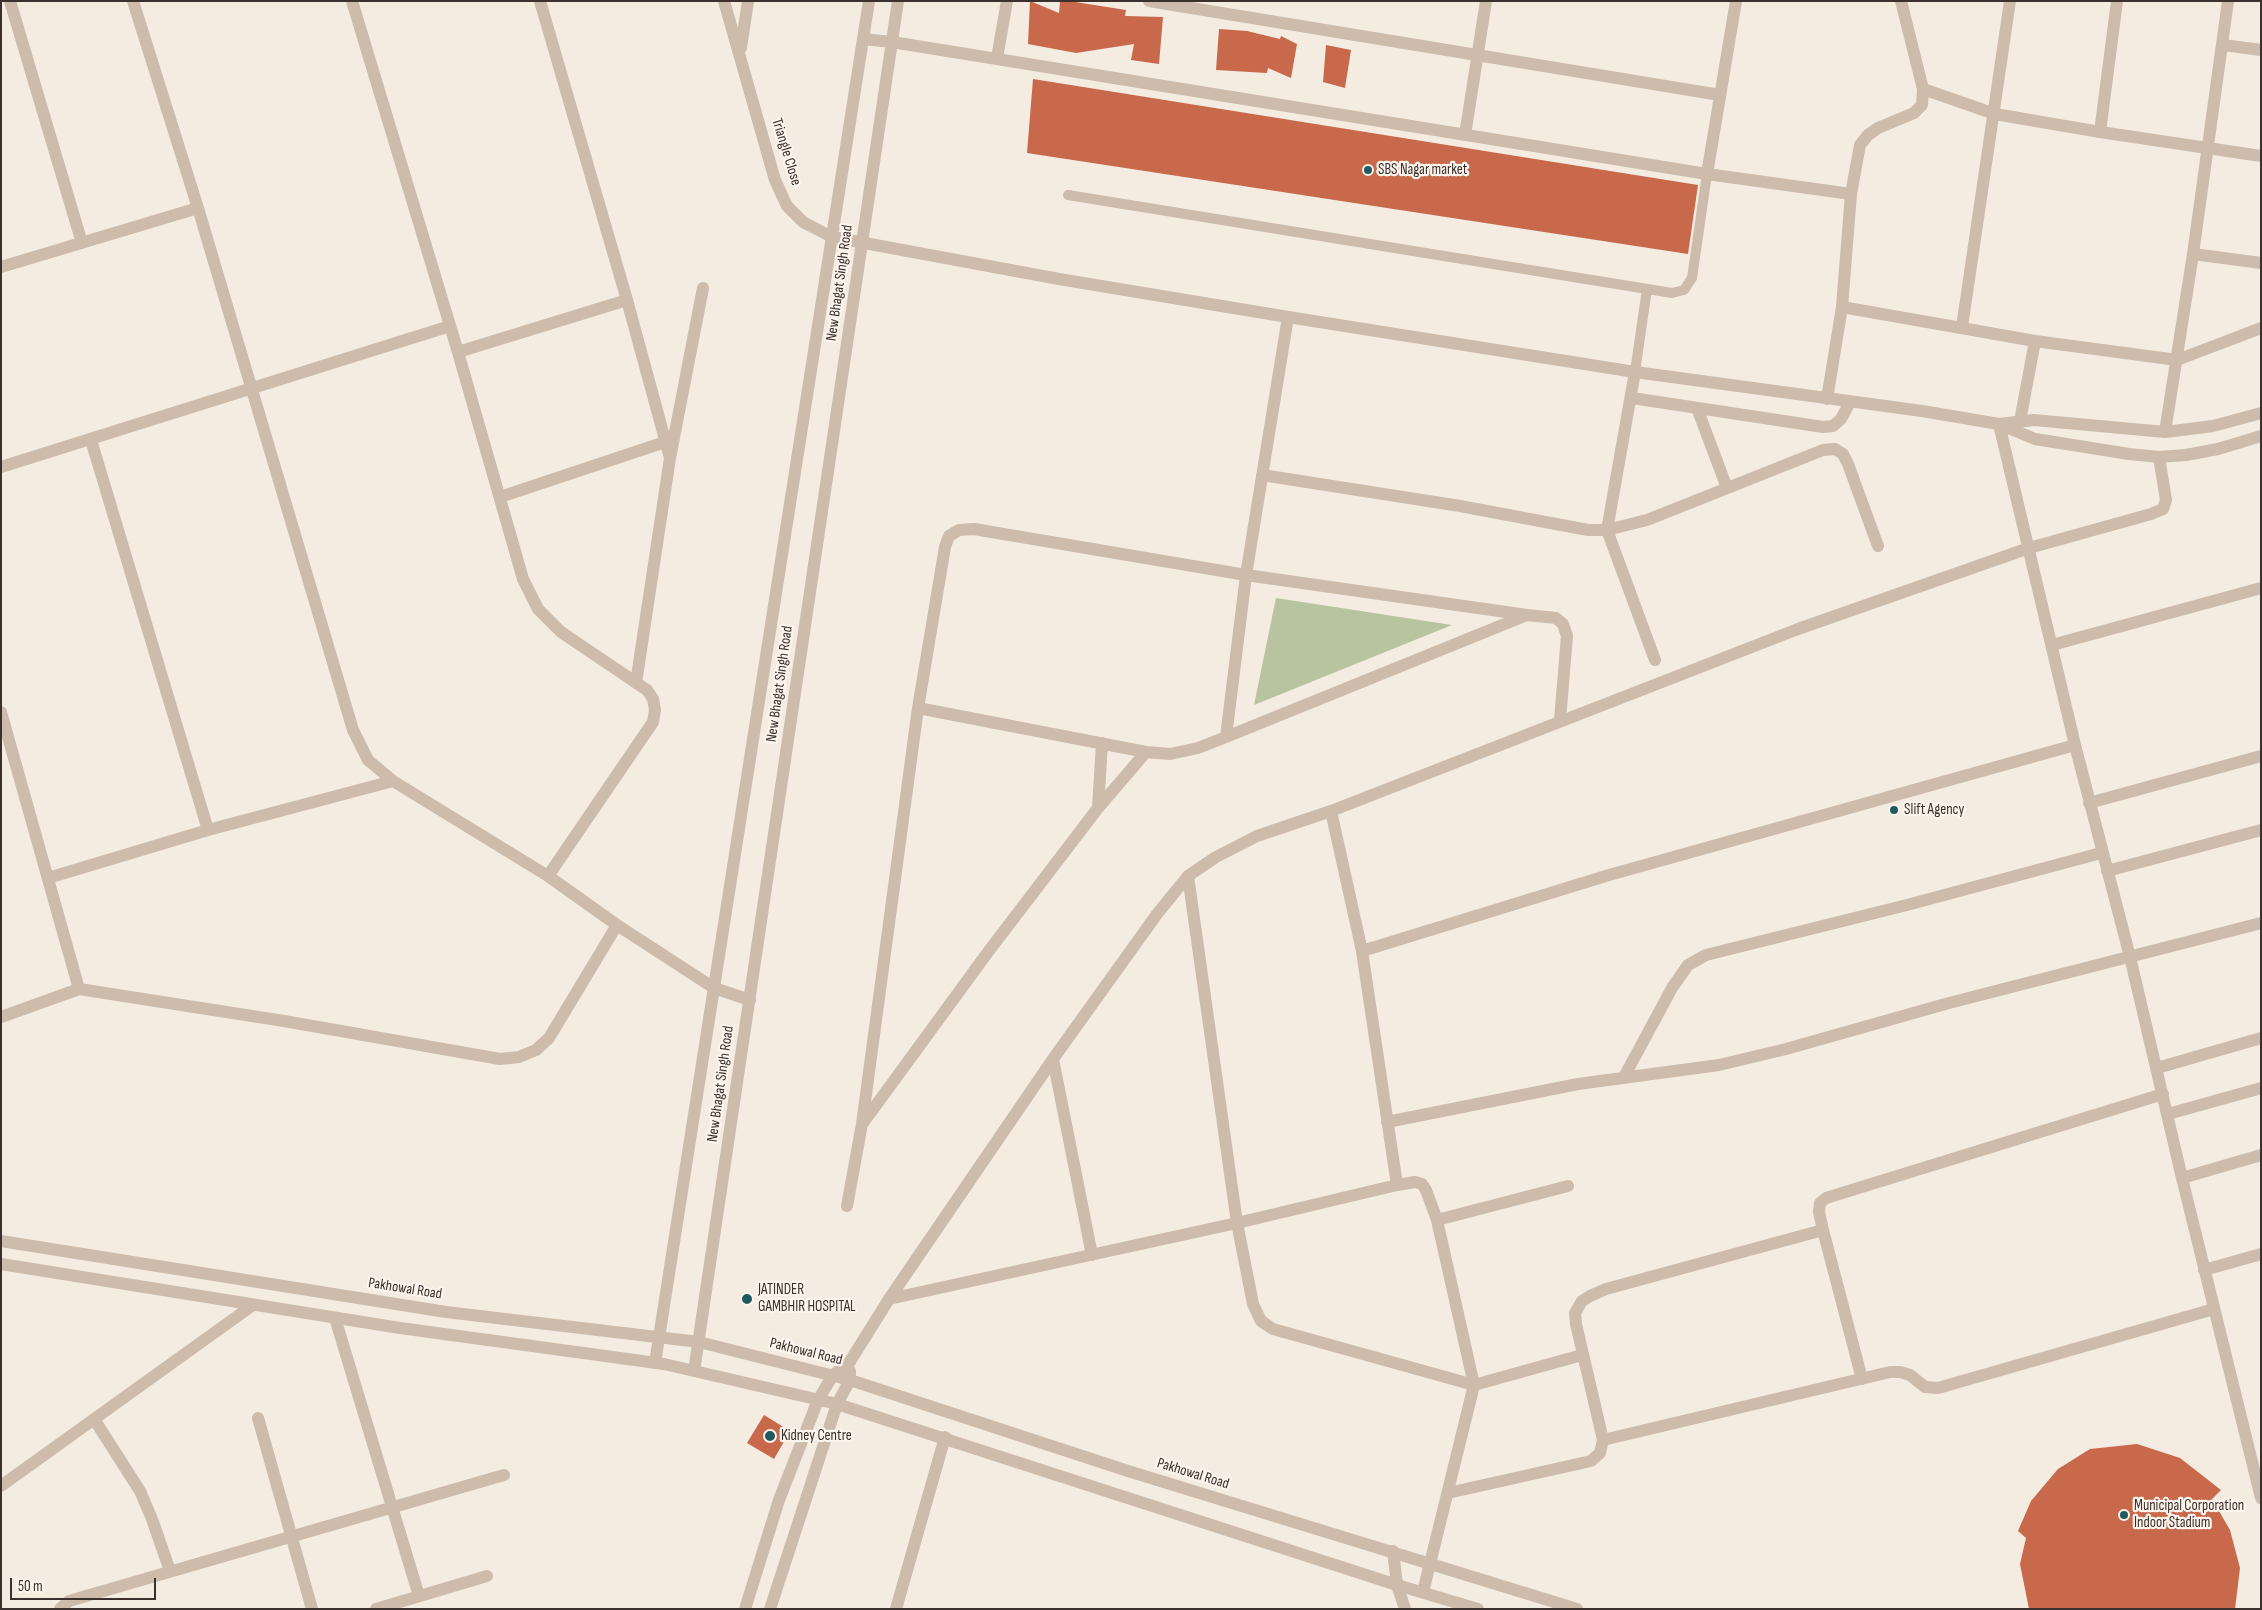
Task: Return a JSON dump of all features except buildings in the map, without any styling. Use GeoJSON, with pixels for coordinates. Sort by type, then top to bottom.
{"type":"FeatureCollection","features":[{"type":"Feature","properties":{"kind":"street"},"geometry":{"type":"LineString","coordinates":[[10,1],[82,243]]}},
{"type":"Feature","properties":{"kind":"street"},"geometry":{"type":"LineString","coordinates":[[133,1],[198,208],[250,390],[353,730],[368,760],[393,781],[548,876],[617,925],[714,988],[750,1000]]}},
{"type":"Feature","properties":{"kind":"street"},"geometry":{"type":"LineString","coordinates":[[352,1],[458,352],[523,578],[538,609],[561,632],[647,690],[653,699],[656,710],[653,722],[548,876]]}},
{"type":"Feature","properties":{"kind":"street"},"geometry":{"type":"LineString","coordinates":[[540,1],[627,300],[670,458]]}},
{"type":"Feature","properties":{"kind":"street","name":"Triangle Close"},"geometry":{"type":"LineString","coordinates":[[724,1],[775,180],[787,206],[803,222],[832,237],[1288,317],[1636,372],[1999,424]]}},
{"type":"Feature","properties":{"kind":"street","name":"Triangle Close"},"geometry":{"type":"LineString","coordinates":[[740,53],[748,1]]}},
{"type":"Feature","properties":{"kind":"street","name":"New Bhagat Singh Road"},"geometry":{"type":"LineString","coordinates":[[655,1363],[869,1]]}},
{"type":"Feature","properties":{"kind":"street","name":"New Bhagat Singh Road"},"geometry":{"type":"LineString","coordinates":[[694,1371],[898,1]]}},
{"type":"Feature","properties":{"kind":"street"},"geometry":{"type":"LineString","coordinates":[[997,58],[1007,1]]}},
{"type":"Feature","properties":{"kind":"street"},"geometry":{"type":"LineString","coordinates":[[1149,1],[1720,95]]}},
{"type":"Feature","properties":{"kind":"street"},"geometry":{"type":"LineString","coordinates":[[1465,135],[1486,1]]}},
{"type":"Feature","properties":{"kind":"street"},"geometry":{"type":"LineString","coordinates":[[1707,174],[1736,1]]}},
{"type":"Feature","properties":{"kind":"street"},"geometry":{"type":"LineString","coordinates":[[1827,399],[1842,307],[1851,194],[1860,145],[1868,135],[1878,128],[1914,113],[1922,105],[1923,89],[1901,1]]}},
{"type":"Feature","properties":{"kind":"street"},"geometry":{"type":"LineString","coordinates":[[1962,327],[1995,114],[2010,1]]}},
{"type":"Feature","properties":{"kind":"street"},"geometry":{"type":"LineString","coordinates":[[2100,132],[2117,1]]}},
{"type":"Feature","properties":{"kind":"street"},"geometry":{"type":"LineString","coordinates":[[2165,432],[2194,254],[2228,1]]}},
{"type":"Feature","properties":{"kind":"street"},"geometry":{"type":"LineString","coordinates":[[863,39],[997,58],[1707,174],[1851,194]]}},
{"type":"Feature","properties":{"kind":"street"},"geometry":{"type":"LineString","coordinates":[[2223,44],[2261,50]]}},
{"type":"Feature","properties":{"kind":"street"},"geometry":{"type":"LineString","coordinates":[[1923,89],[1995,114],[2261,156]]}},
{"type":"Feature","properties":{"kind":"street"},"geometry":{"type":"LineString","coordinates":[[1,267],[198,208]]}},
{"type":"Feature","properties":{"kind":"street"},"geometry":{"type":"LineString","coordinates":[[2194,254],[2261,263]]}},
{"type":"Feature","properties":{"kind":"street"},"geometry":{"type":"LineString","coordinates":[[636,683],[670,458],[703,288]]}},
{"type":"Feature","properties":{"kind":"street"},"geometry":{"type":"LineString","coordinates":[[458,352],[627,300]]}},
{"type":"Feature","properties":{"kind":"street"},"geometry":{"type":"LineString","coordinates":[[1842,307],[2035,341],[2177,360],[2261,328]]}},
{"type":"Feature","properties":{"kind":"street"},"geometry":{"type":"LineString","coordinates":[[1226,737],[1246,575],[1288,317]]}},
{"type":"Feature","properties":{"kind":"street"},"geometry":{"type":"LineString","coordinates":[[1,466],[91,440],[450,326]]}},
{"type":"Feature","properties":{"kind":"street"},"geometry":{"type":"LineString","coordinates":[[2020,421],[2035,341]]}},
{"type":"Feature","properties":{"kind":"street"},"geometry":{"type":"LineString","coordinates":[[1636,372],[1607,530],[1655,660]]}},
{"type":"Feature","properties":{"kind":"street"},"geometry":{"type":"LineString","coordinates":[[1632,398],[1823,427],[1833,426],[1841,419],[1850,402]]}},
{"type":"Feature","properties":{"kind":"street"},"geometry":{"type":"LineString","coordinates":[[1697,408],[1727,488]]}},
{"type":"Feature","properties":{"kind":"street"},"geometry":{"type":"LineString","coordinates":[[1999,424],[2034,420],[2165,432],[2213,426],[2261,413]]}},
{"type":"Feature","properties":{"kind":"street"},"geometry":{"type":"LineString","coordinates":[[1999,424],[2035,439],[2159,457],[2186,455],[2218,449],[2261,436]]}},
{"type":"Feature","properties":{"kind":"street"},"geometry":{"type":"LineString","coordinates":[[1999,424],[2101,853],[2130,958],[2204,1270],[2261,1498]]}},
{"type":"Feature","properties":{"kind":"street"},"geometry":{"type":"LineString","coordinates":[[91,440],[208,830]]}},
{"type":"Feature","properties":{"kind":"street"},"geometry":{"type":"LineString","coordinates":[[500,497],[665,442]]}},
{"type":"Feature","properties":{"kind":"street"},"geometry":{"type":"LineString","coordinates":[[1262,475],[1460,506],[1588,530],[1607,530],[1647,520],[1824,450],[1835,449],[1843,454],[1848,464],[1878,546]]}},
{"type":"Feature","properties":{"kind":"street"},"geometry":{"type":"LineString","coordinates":[[745,1609],[779,1500],[818,1400],[833,1375],[849,1363],[889,1299],[1053,1059],[1157,914],[1188,876],[1216,857],[1258,836],[1331,811],[1560,720],[1798,629],[2029,548],[2163,509],[2166,500],[2159,457]]}},
{"type":"Feature","properties":{"kind":"street"},"geometry":{"type":"LineString","coordinates":[[847,1206],[862,1124],[918,708],[945,547],[949,536],[959,530],[974,529],[1246,575],[1556,618],[1563,624],[1567,636],[1560,720]]}},
{"type":"Feature","properties":{"kind":"street"},"geometry":{"type":"LineString","coordinates":[[2052,645],[2261,588]]}},
{"type":"Feature","properties":{"kind":"street"},"geometry":{"type":"LineString","coordinates":[[918,708],[1146,752],[1170,754],[1198,748],[1527,615]]}},
{"type":"Feature","properties":{"kind":"street"},"geometry":{"type":"LineString","coordinates":[[1,712],[79,989]]}},
{"type":"Feature","properties":{"kind":"street"},"geometry":{"type":"LineString","coordinates":[[1098,808],[1102,743]]}},
{"type":"Feature","properties":{"kind":"street"},"geometry":{"type":"LineString","coordinates":[[1362,951],[1609,875],[2075,745]]}},
{"type":"Feature","properties":{"kind":"street"},"geometry":{"type":"LineString","coordinates":[[862,1124],[988,952],[1098,808],[1146,752]]}},
{"type":"Feature","properties":{"kind":"street"},"geometry":{"type":"LineString","coordinates":[[2089,803],[2261,756]]}},
{"type":"Feature","properties":{"kind":"street"},"geometry":{"type":"LineString","coordinates":[[48,878],[208,830],[393,781]]}},
{"type":"Feature","properties":{"kind":"street"},"geometry":{"type":"LineString","coordinates":[[1331,811],[1362,951],[1396,1186]]}},
{"type":"Feature","properties":{"kind":"street"},"geometry":{"type":"LineString","coordinates":[[2107,871],[2261,830]]}},
{"type":"Feature","properties":{"kind":"street"},"geometry":{"type":"LineString","coordinates":[[1624,1077],[1672,988],[1688,965],[1706,955],[1907,905],[2101,853]]}},
{"type":"Feature","properties":{"kind":"street"},"geometry":{"type":"LineString","coordinates":[[1188,876],[1236,1223],[1253,1304],[1261,1321],[1273,1329],[1474,1385],[1582,1355]]}},
{"type":"Feature","properties":{"kind":"street"},"geometry":{"type":"LineString","coordinates":[[1387,1122],[1624,1077],[1719,1065],[1786,1049],[1949,1003],[2261,923]]}},
{"type":"Feature","properties":{"kind":"street"},"geometry":{"type":"LineString","coordinates":[[1,1017],[79,989],[284,1021],[500,1060],[519,1057],[536,1050],[549,1038],[617,925]]}},
{"type":"Feature","properties":{"kind":"street"},"geometry":{"type":"LineString","coordinates":[[2157,1068],[2261,1038]]}},
{"type":"Feature","properties":{"kind":"street"},"geometry":{"type":"LineString","coordinates":[[1053,1059],[1092,1255]]}},
{"type":"Feature","properties":{"kind":"street"},"geometry":{"type":"LineString","coordinates":[[2168,1114],[2261,1088]]}},
{"type":"Feature","properties":{"kind":"street"},"geometry":{"type":"LineString","coordinates":[[1862,1379],[1819,1212],[1820,1203],[1826,1198],[2163,1094]]}},
{"type":"Feature","properties":{"kind":"street"},"geometry":{"type":"LineString","coordinates":[[2182,1178],[2261,1156]]}},
{"type":"Feature","properties":{"kind":"street"},"geometry":{"type":"LineString","coordinates":[[889,1299],[1396,1186],[1415,1182],[1422,1184],[1437,1220],[1474,1385],[1422,1592]]}},
{"type":"Feature","properties":{"kind":"street"},"geometry":{"type":"LineString","coordinates":[[1437,1220],[1568,1186]]}},
{"type":"Feature","properties":{"kind":"street"},"geometry":{"type":"LineString","coordinates":[[1448,1493],[1591,1461],[1600,1453],[1603,1440],[1582,1355],[1575,1313],[1582,1301],[1606,1289],[1824,1230]]}},
{"type":"Feature","properties":{"kind":"street","name":"Pakhowal Road"},"geometry":{"type":"LineString","coordinates":[[1,1241],[446,1312],[699,1342],[850,1380],[1128,1471],[1577,1609]]}},
{"type":"Feature","properties":{"kind":"street"},"geometry":{"type":"LineString","coordinates":[[2204,1270],[2261,1254]]}},
{"type":"Feature","properties":{"kind":"street"},"geometry":{"type":"LineString","coordinates":[[1,1264],[335,1318],[655,1363],[837,1404],[1478,1609]]}},
{"type":"Feature","properties":{"kind":"street"},"geometry":{"type":"LineString","coordinates":[[1,1486],[253,1305]]}},
{"type":"Feature","properties":{"kind":"street"},"geometry":{"type":"LineString","coordinates":[[1603,1440],[1890,1372],[1910,1375],[1925,1387],[1938,1388],[2214,1309]]}},
{"type":"Feature","properties":{"kind":"street"},"geometry":{"type":"LineString","coordinates":[[335,1318],[390,1506],[419,1596]]}},
{"type":"Feature","properties":{"kind":"street"},"geometry":{"type":"LineString","coordinates":[[770,1609],[837,1404],[850,1380],[849,1363]]}},
{"type":"Feature","properties":{"kind":"street"},"geometry":{"type":"LineString","coordinates":[[258,1418],[312,1609]]}},
{"type":"Feature","properties":{"kind":"street"},"geometry":{"type":"LineString","coordinates":[[94,1419],[140,1492],[152,1519],[170,1571]]}},
{"type":"Feature","properties":{"kind":"street"},"geometry":{"type":"LineString","coordinates":[[896,1609],[945,1437]]}},
{"type":"Feature","properties":{"kind":"street"},"geometry":{"type":"LineString","coordinates":[[60,1609],[69,1600],[292,1534],[504,1475]]}},
{"type":"Feature","properties":{"kind":"street"},"geometry":{"type":"LineString","coordinates":[[1393,1551],[1397,1584],[1405,1609]]}},
{"type":"Feature","properties":{"kind":"street"},"geometry":{"type":"LineString","coordinates":[[376,1609],[487,1576]]}},
{"type":"Feature","properties":{"kind":"lane"},"geometry":{"type":"LineString","coordinates":[[1068,195],[1672,293],[1684,290],[1692,278],[1707,174]]}},
{"type":"Feature","properties":{"kind":"lane"},"geometry":{"type":"LineString","coordinates":[[1636,372],[1647,289]]}},
{"type":"Feature","properties":{"kind":"green space"},"geometry":{"type":"Polygon","coordinates":[[[1276,598],[1452,625],[1254,705],[1276,598]]]}},
{"type":"Feature","properties":{"kind":"place","name":"SBS Nagar market"},"geometry":{"type":"Point","coordinates":[1368,170]}},
{"type":"Feature","properties":{"kind":"place","name":"Slift Agency"},"geometry":{"type":"Point","coordinates":[1894,810]}},
{"type":"Feature","properties":{"kind":"place","name":"JATINDER GAMBHIR HOSPITAL"},"geometry":{"type":"Point","coordinates":[747,1299]}},
{"type":"Feature","properties":{"kind":"place","name":"Kidney Centre"},"geometry":{"type":"Point","coordinates":[770,1436]}},
{"type":"Feature","properties":{"kind":"place","name":"Municipal Corporation Indoor Stadium"},"geometry":{"type":"Point","coordinates":[2124,1515]}}]}
